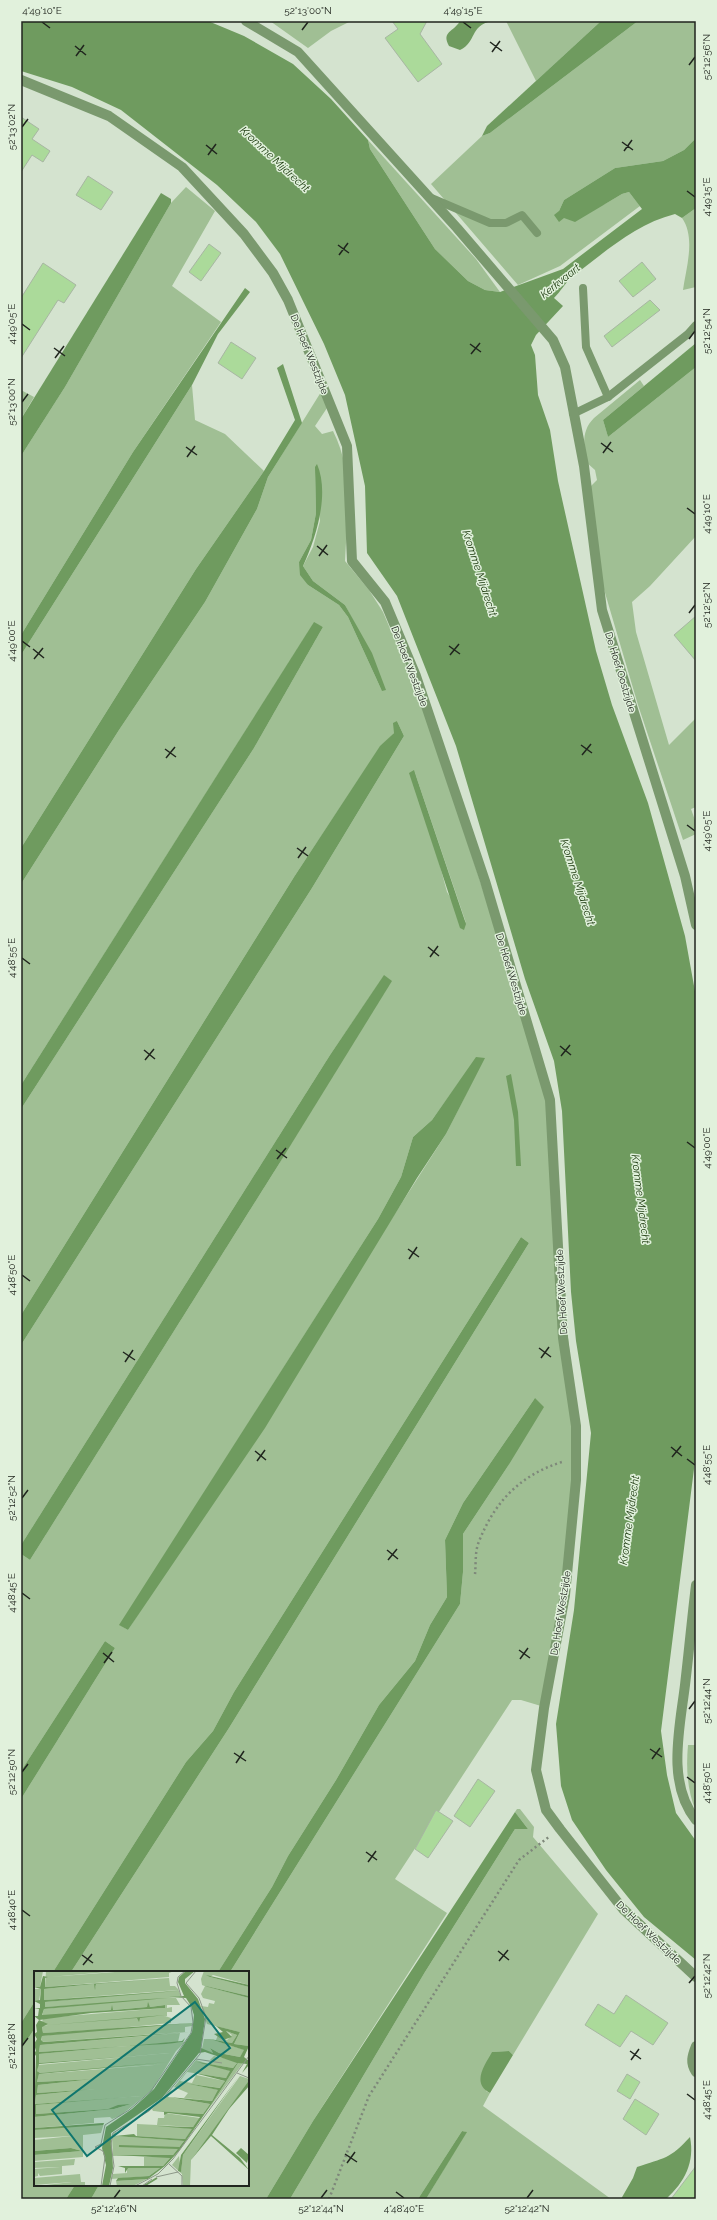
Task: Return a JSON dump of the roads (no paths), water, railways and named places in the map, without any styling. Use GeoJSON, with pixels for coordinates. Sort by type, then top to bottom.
{"type":"FeatureCollection","features":[{"type":"Feature","properties":{"kind":"street"},"geometry":{"type":"LineString","coordinates":[[246,21],[298,52],[428,196],[553,340],[565,367],[573,414]]}},
{"type":"Feature","properties":{"kind":"street","name":"De Hoef Westzijde"},"geometry":{"type":"LineString","coordinates":[[21,80],[109,116],[182,167],[244,234],[273,273],[288,300],[347,446],[352,561],[385,602],[416,676],[485,882],[550,1100],[563,1338],[576,1426],[576,1480],[565,1595],[544,1708],[536,1770],[546,1810],[560,1829],[623,1909],[696,1977]]}},
{"type":"Feature","properties":{"kind":"street","name":"De Hoef Oostzijde"},"geometry":{"type":"LineString","coordinates":[[573,414],[584,466],[602,610],[685,876],[696,925]]}},
{"type":"Feature","properties":{"kind":"street"},"geometry":{"type":"LineString","coordinates":[[696,1585],[682,1715],[676,1740],[678,1776],[684,1796],[696,1820]]}},
{"type":"Feature","properties":{"kind":"street"},"geometry":{"type":"LineString","coordinates":[[696,2046],[692,2056],[692,2066],[696,2072]]}},
{"type":"Feature","properties":{"kind":"lane"},"geometry":{"type":"LineString","coordinates":[[428,196],[490,223],[506,223],[522,215],[537,232]]}},
{"type":"Feature","properties":{"kind":"lane"},"geometry":{"type":"LineString","coordinates":[[583,288],[586,347],[608,397]]}},
{"type":"Feature","properties":{"kind":"lane"},"geometry":{"type":"LineString","coordinates":[[573,414],[608,397],[688,334],[696,325]]}},
{"type":"Feature","properties":{"kind":"water"},"geometry":{"type":"Polygon","coordinates":[[[21,21],[208,21],[244,36],[293,64],[331,99],[368,140],[370,149],[435,249],[468,281],[485,290],[500,292],[563,269],[642,209],[629,192],[622,194],[575,222],[564,218],[559,222],[554,215],[559,211],[564,200],[615,168],[663,161],[684,150],[696,138],[696,208],[682,218],[675,214],[660,219],[633,232],[620,240],[572,277],[554,298],[563,306],[536,335],[531,345],[535,355],[538,395],[550,430],[558,481],[596,651],[612,705],[648,803],[685,936],[696,997],[696,1453],[661,1731],[667,1775],[676,1813],[696,1841],[696,1960],[644,1917],[606,1870],[572,1820],[561,1786],[556,1724],[574,1610],[591,1433],[576,1341],[571,1292],[562,1111],[554,1061],[525,979],[456,746],[397,596],[367,553],[365,486],[345,395],[324,344],[280,254],[256,222],[217,185],[121,110],[72,87],[21,71],[21,21]]]}},
{"type":"Feature","properties":{"kind":"water"},"geometry":{"type":"Polygon","coordinates":[[[460,21],[492,21],[485,23],[476,30],[469,43],[460,50],[449,46],[446,37],[447,34],[460,21]]]}},
{"type":"Feature","properties":{"kind":"water"},"geometry":{"type":"Polygon","coordinates":[[[601,21],[638,21],[490,133],[482,136],[487,126],[601,21]]]}},
{"type":"Feature","properties":{"kind":"water"},"geometry":{"type":"Polygon","coordinates":[[[161,193],[171,199],[171,203],[65,387],[21,456],[21,419],[161,193]]]}},
{"type":"Feature","properties":{"kind":"water"},"geometry":{"type":"Polygon","coordinates":[[[245,288],[250,292],[218,334],[192,385],[21,655],[21,635],[133,452],[245,288]]]}},
{"type":"Feature","properties":{"kind":"water"},"geometry":{"type":"Polygon","coordinates":[[[696,343],[696,367],[608,437],[603,420],[696,343]]]}},
{"type":"Feature","properties":{"kind":"water"},"geometry":{"type":"Polygon","coordinates":[[[283,364],[302,423],[268,477],[257,509],[205,602],[119,730],[21,884],[21,848],[196,569],[264,471],[295,420],[277,368],[283,364]]]}},
{"type":"Feature","properties":{"kind":"water"},"geometry":{"type":"Polygon","coordinates":[[[317,464],[321,476],[322,502],[317,529],[303,566],[313,581],[345,605],[372,653],[386,690],[382,691],[348,617],[339,605],[308,585],[300,575],[299,562],[311,540],[316,513],[315,467],[317,464]]]}},
{"type":"Feature","properties":{"kind":"water"},"geometry":{"type":"Polygon","coordinates":[[[314,622],[323,627],[254,748],[21,1109],[21,1085],[314,622]]]}},
{"type":"Feature","properties":{"kind":"water"},"geometry":{"type":"Polygon","coordinates":[[[397,721],[404,736],[312,888],[21,1345],[21,1315],[294,877],[380,746],[394,733],[393,723],[397,721]]]}},
{"type":"Feature","properties":{"kind":"water"},"geometry":{"type":"Polygon","coordinates":[[[414,770],[466,924],[464,930],[460,928],[409,773],[414,770]]]}},
{"type":"Feature","properties":{"kind":"water"},"geometry":{"type":"Polygon","coordinates":[[[384,975],[392,981],[30,1560],[21,1554],[21,1545],[330,1055],[384,975]]]}},
{"type":"Feature","properties":{"kind":"water"},"geometry":{"type":"Polygon","coordinates":[[[476,1057],[485,1058],[446,1134],[417,1178],[265,1428],[128,1630],[119,1625],[378,1219],[401,1177],[413,1137],[432,1120],[476,1057]]]}},
{"type":"Feature","properties":{"kind":"water"},"geometry":{"type":"Polygon","coordinates":[[[511,1074],[518,1112],[521,1166],[516,1166],[514,1120],[506,1076],[511,1074]]]}},
{"type":"Feature","properties":{"kind":"water"},"geometry":{"type":"Polygon","coordinates":[[[521,1237],[529,1243],[229,1728],[72,1971],[54,1971],[186,1762],[213,1731],[234,1692],[521,1237]]]}},
{"type":"Feature","properties":{"kind":"water"},"geometry":{"type":"Polygon","coordinates":[[[535,1398],[544,1407],[508,1466],[463,1534],[463,1572],[460,1604],[231,1971],[219,1971],[272,1887],[288,1856],[336,1780],[379,1705],[415,1661],[430,1625],[447,1597],[445,1540],[463,1503],[535,1398]]]}},
{"type":"Feature","properties":{"kind":"water"},"geometry":{"type":"Polygon","coordinates":[[[105,1641],[115,1648],[21,1799],[21,1771],[105,1641]]]}},
{"type":"Feature","properties":{"kind":"water"},"geometry":{"type":"Polygon","coordinates":[[[515,1812],[528,1829],[515,1829],[425,1972],[290,2199],[266,2199],[313,2121],[515,1812]]]}},
{"type":"Feature","properties":{"kind":"water"},"geometry":{"type":"Polygon","coordinates":[[[34,2003],[34,2030],[21,2049],[21,2023],[34,2003]]]}},
{"type":"Feature","properties":{"kind":"water"},"geometry":{"type":"Polygon","coordinates":[[[509,2051],[513,2055],[490,2093],[484,2089],[481,2084],[480,2079],[483,2068],[492,2052],[509,2051]]]}},
{"type":"Feature","properties":{"kind":"water"},"geometry":{"type":"Polygon","coordinates":[[[462,2131],[467,2132],[426,2199],[418,2199],[462,2131]]]}},
{"type":"Feature","properties":{"kind":"water"},"geometry":{"type":"Polygon","coordinates":[[[690,2137],[691,2155],[687,2171],[678,2186],[666,2199],[621,2199],[633,2178],[637,2167],[672,2154],[690,2137]]]}},
{"type":"Feature","properties":{"kind":"water"},"geometry":{"type":"Polygon","coordinates":[[[74,2186],[98,2186],[91,2199],[66,2199],[74,2186]]]}},
{"type":"Feature","properties":{"kind":"water label","name":"Kromme Mijdrecht"},"geometry":{"type":"Point","coordinates":[275,159]}},
{"type":"Feature","properties":{"kind":"water label","name":"Kerkvaart"},"geometry":{"type":"Point","coordinates":[560,281]}},
{"type":"Feature","properties":{"kind":"water label","name":"Kromme Mijdrecht"},"geometry":{"type":"Point","coordinates":[480,573]}},
{"type":"Feature","properties":{"kind":"water label","name":"Kromme Mijdrecht"},"geometry":{"type":"Point","coordinates":[578,882]}},
{"type":"Feature","properties":{"kind":"water label","name":"Kromme Mijdrecht"},"geometry":{"type":"Point","coordinates":[641,1199]}},
{"type":"Feature","properties":{"kind":"water label","name":"Kromme Mijdrecht"},"geometry":{"type":"Point","coordinates":[629,1520]}}]}
